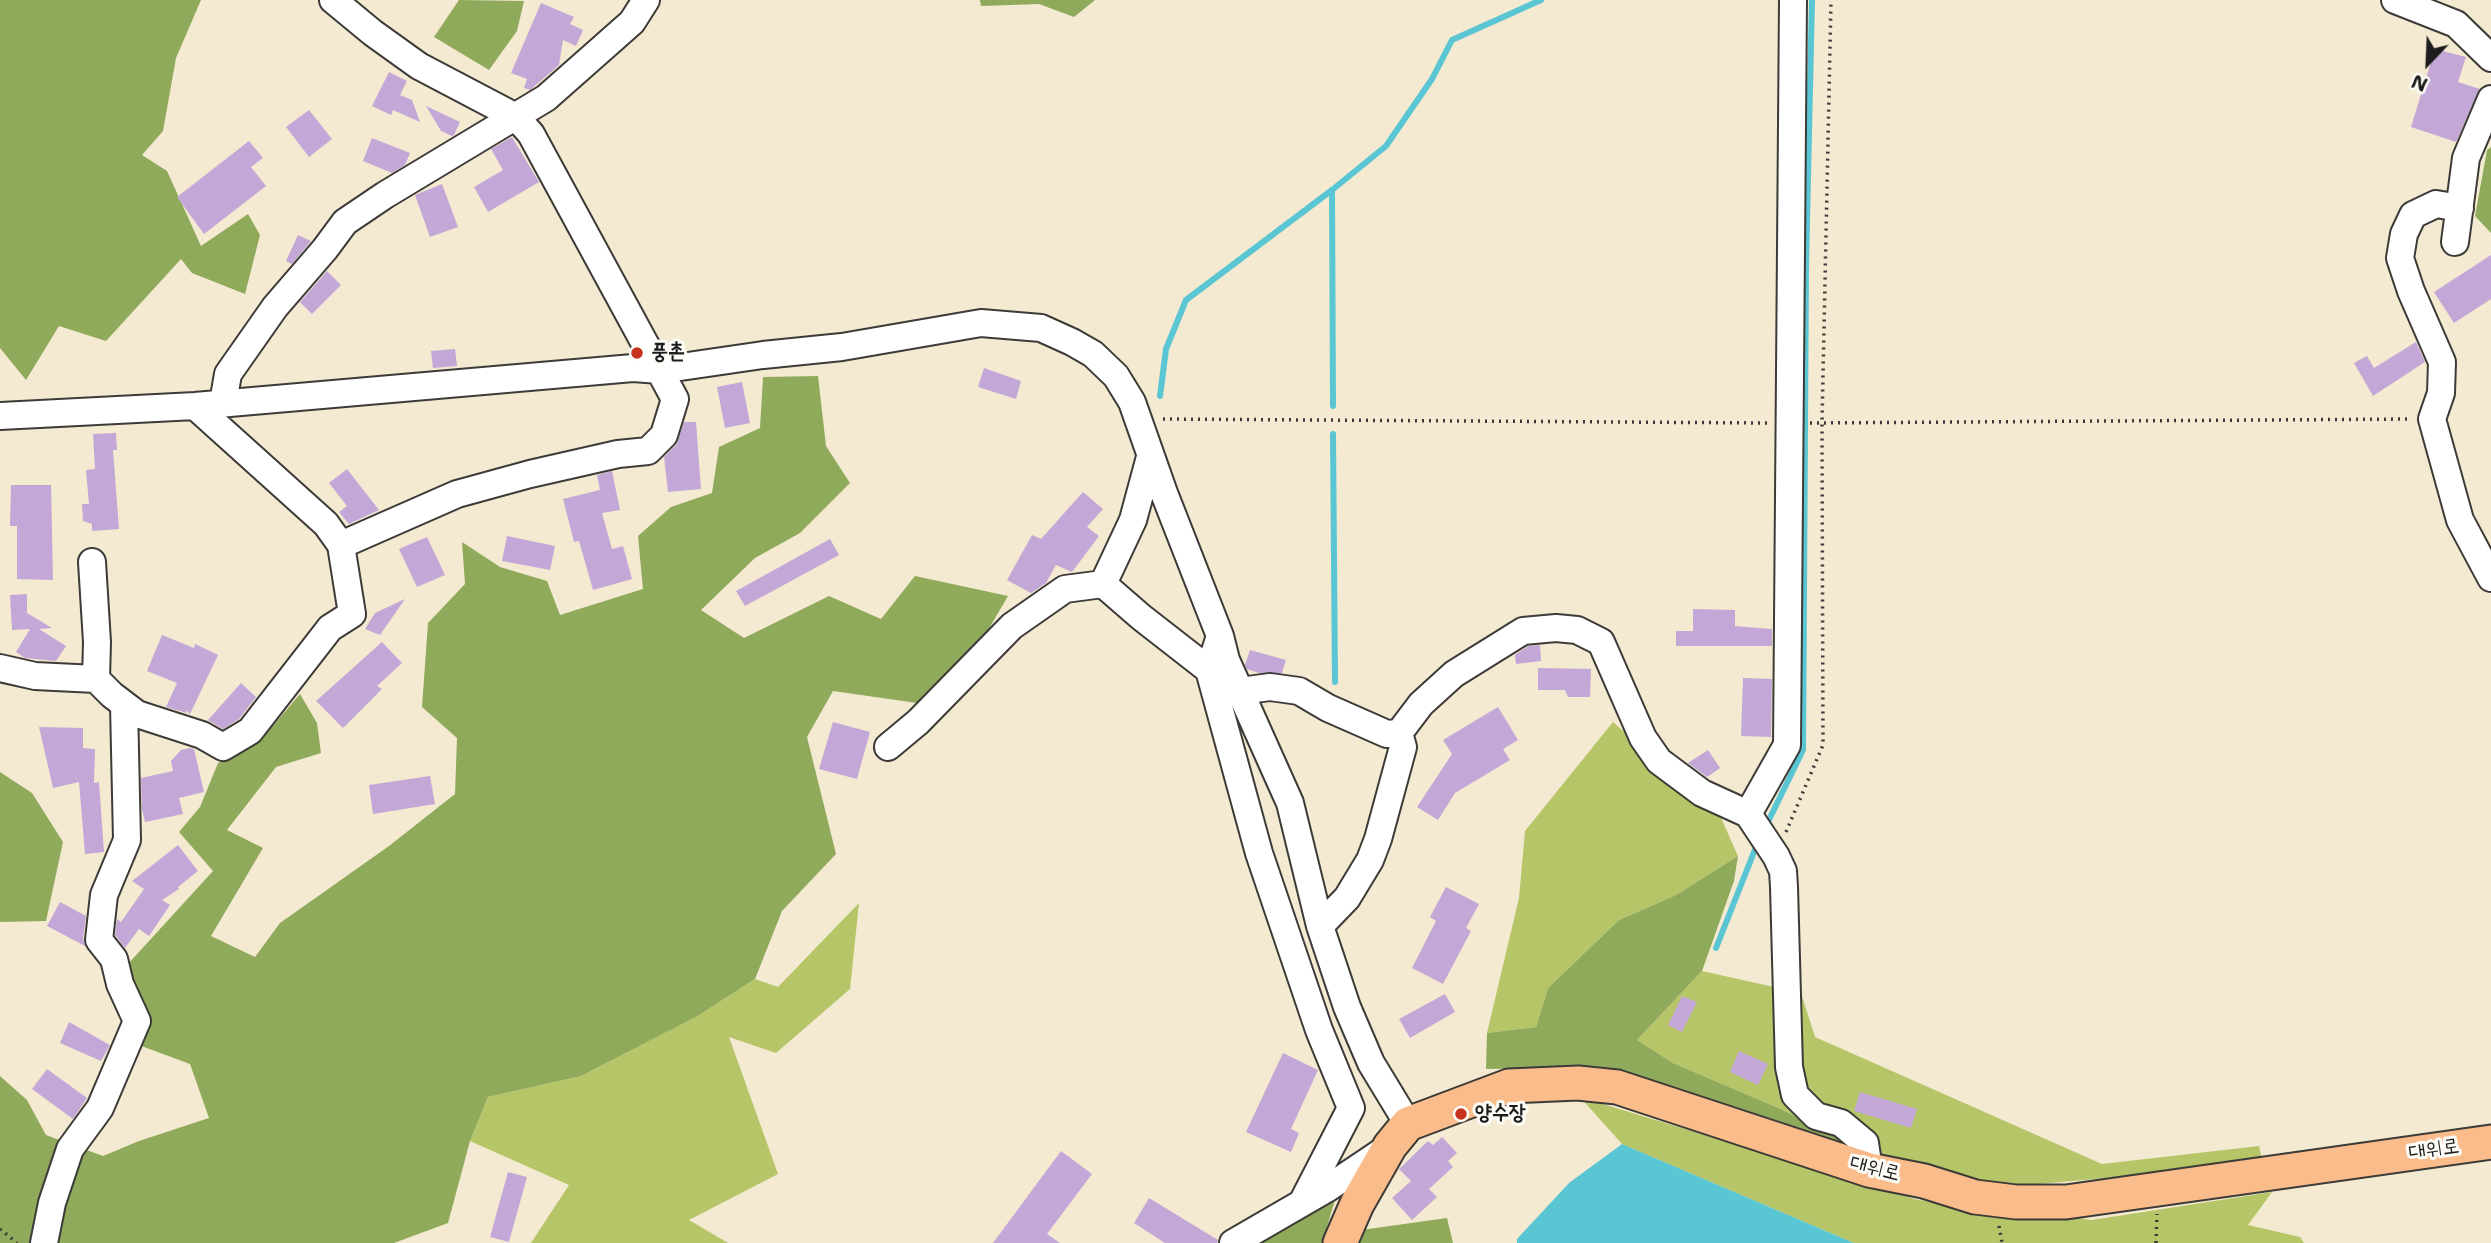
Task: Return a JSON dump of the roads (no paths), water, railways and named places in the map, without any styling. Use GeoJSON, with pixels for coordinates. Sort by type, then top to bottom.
{"type":"FeatureCollection","features":[{"type":"Feature","properties":{"kind":"main road","name":"대위로"},"geometry":{"type":"LineString","coordinates":[[1399,1135],[1509,1086],[1578,1083],[1617,1087],[1869,1170],[1924,1181],[1975,1197],[2016,1202],[2066,1202],[2491,1142]]}},
{"type":"Feature","properties":{"kind":"main road"},"geometry":{"type":"LineString","coordinates":[[1340,1243],[1357,1204],[1399,1135]]}},
{"type":"Feature","properties":{"kind":"street"},"geometry":{"type":"LineString","coordinates":[[334,0],[373,33],[419,66],[516,117],[531,134],[675,399],[664,435],[648,451],[618,454],[457,494],[341,545]]}},
{"type":"Feature","properties":{"kind":"street"},"geometry":{"type":"LineString","coordinates":[[223,403],[228,374],[275,307],[345,222],[546,98],[632,22],[646,0]]}},
{"type":"Feature","properties":{"kind":"street"},"geometry":{"type":"LineString","coordinates":[[1761,835],[1787,745],[1802,423],[1793,0]]}},
{"type":"Feature","properties":{"kind":"street"},"geometry":{"type":"LineString","coordinates":[[2395,0],[2456,24],[2491,58]]}},
{"type":"Feature","properties":{"kind":"street"},"geometry":{"type":"LineString","coordinates":[[2455,242],[2466,158],[2491,99]]}},
{"type":"Feature","properties":{"kind":"street"},"geometry":{"type":"LineString","coordinates":[[2460,208],[2435,204],[2413,215],[2404,234],[2400,258],[2411,291],[2442,362],[2441,393],[2432,419],[2460,520],[2491,578]]}},
{"type":"Feature","properties":{"kind":"street"},"geometry":{"type":"LineString","coordinates":[[0,416],[195,406],[633,368],[660,370],[842,347],[981,323],[1041,328],[1093,354],[1116,376],[1132,402],[1150,457],[1220,636],[1226,660],[1290,803],[1320,926],[1347,1007],[1399,1135],[1328,1188],[1233,1243]]}},
{"type":"Feature","properties":{"kind":"street"},"geometry":{"type":"LineString","coordinates":[[0,668],[35,676],[96,679],[137,714],[202,735],[223,747],[250,731],[330,628],[352,614],[341,545],[326,524],[195,406]]}},
{"type":"Feature","properties":{"kind":"street"},"geometry":{"type":"LineString","coordinates":[[1103,584],[1133,520],[1150,457]]}},
{"type":"Feature","properties":{"kind":"street"},"geometry":{"type":"LineString","coordinates":[[92,562],[97,642],[96,679]]}},
{"type":"Feature","properties":{"kind":"street"},"geometry":{"type":"LineString","coordinates":[[888,747],[918,722],[1012,626],[1065,589],[1103,584],[1209,670]]}},
{"type":"Feature","properties":{"kind":"street"},"geometry":{"type":"LineString","coordinates":[[1320,926],[1348,898],[1370,860],[1402,747],[1399,733],[1420,704],[1454,674],[1522,631],[1556,628],[1577,630],[1601,642],[1643,738],[1659,761],[1761,835],[1783,871],[1789,1067],[1795,1095],[1816,1116],[1842,1123],[1865,1143],[1869,1170]]}},
{"type":"Feature","properties":{"kind":"street"},"geometry":{"type":"LineString","coordinates":[[1220,636],[1209,670],[1259,853],[1319,1030],[1352,1108],[1302,1203]]}},
{"type":"Feature","properties":{"kind":"street"},"geometry":{"type":"LineString","coordinates":[[1241,691],[1270,687],[1299,691],[1328,708],[1387,734],[1399,733]]}},
{"type":"Feature","properties":{"kind":"street"},"geometry":{"type":"LineString","coordinates":[[44,1243],[52,1203],[70,1150],[100,1108],[137,1021],[120,984],[114,959],[99,940],[104,895],[127,840],[124,705]]}},
{"type":"Feature","properties":{"kind":"water"},"geometry":{"type":"Polygon","coordinates":[[[1622,1144],[1854,1243],[1517,1243],[1517,1239],[1569,1183],[1622,1144]]]}},
{"type":"Feature","properties":{"kind":"waterway"},"geometry":{"type":"LineString","coordinates":[[1160,396],[1166,349],[1186,300],[1386,146],[1432,79],[1452,40],[1541,0]]}},
{"type":"Feature","properties":{"kind":"waterway"},"geometry":{"type":"LineString","coordinates":[[1766,826],[1803,750],[1806,266],[1812,0]]}},
{"type":"Feature","properties":{"kind":"waterway"},"geometry":{"type":"LineString","coordinates":[[1332,190],[1333,406]]}},
{"type":"Feature","properties":{"kind":"waterway"},"geometry":{"type":"LineString","coordinates":[[1333,434],[1335,682]]}},
{"type":"Feature","properties":{"kind":"waterway"},"geometry":{"type":"LineString","coordinates":[[1716,948],[1758,842]]}},
{"type":"Feature","properties":{"kind":"place","name":"풍촌"},"geometry":{"type":"Point","coordinates":[637,353]}},
{"type":"Feature","properties":{"kind":"place","name":"양수장"},"geometry":{"type":"Point","coordinates":[1461,1114]}}]}
